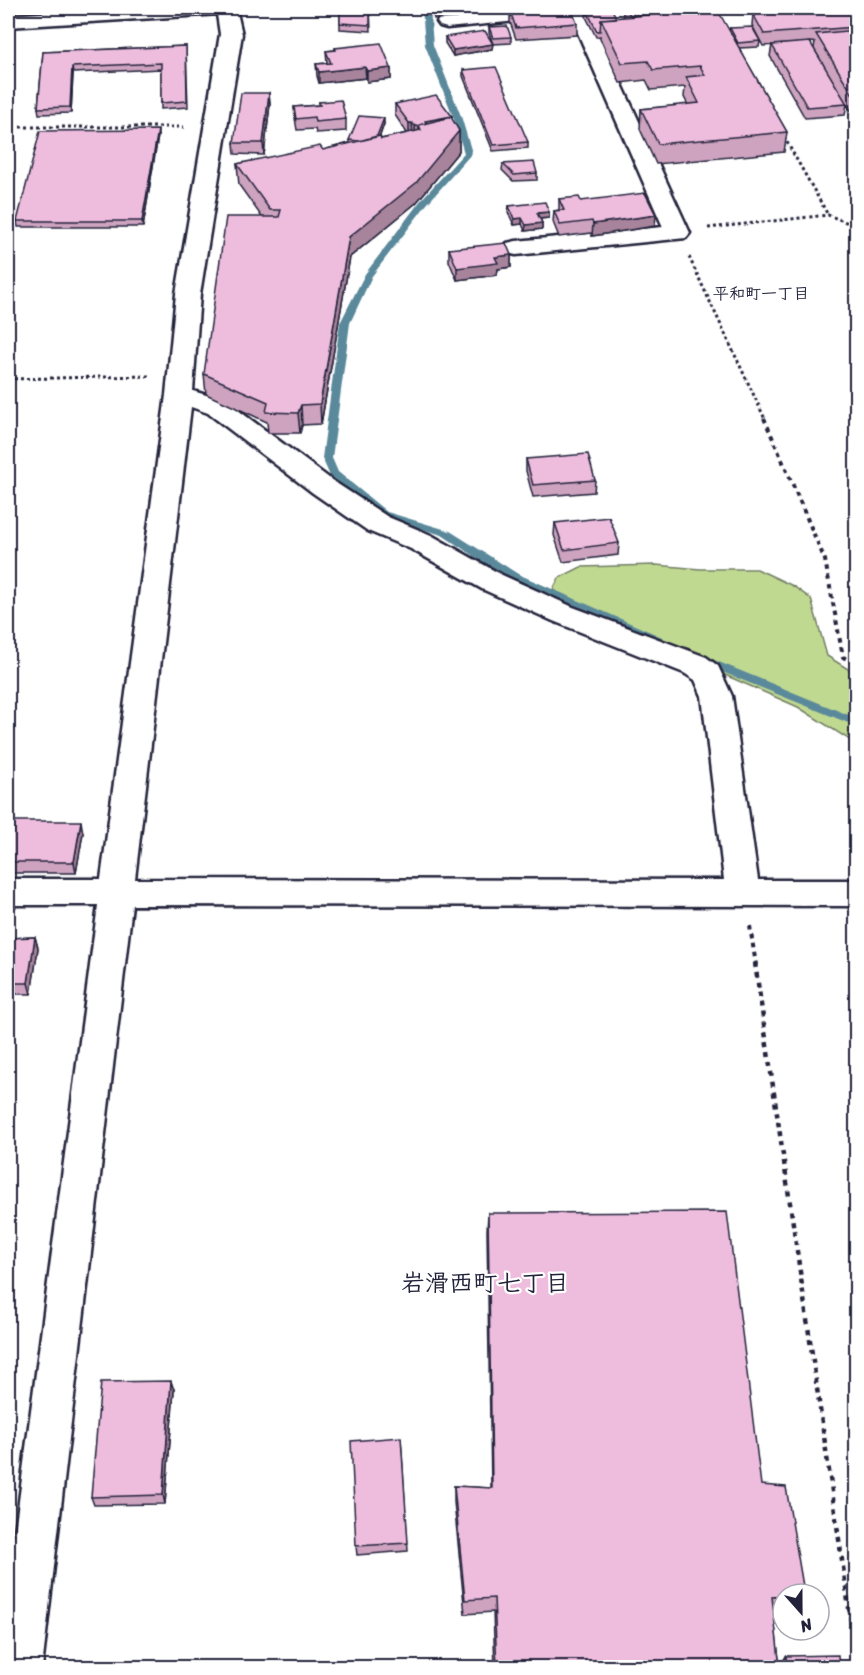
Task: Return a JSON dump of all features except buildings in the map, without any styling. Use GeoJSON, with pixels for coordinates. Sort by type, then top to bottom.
{"type":"FeatureCollection","features":[{"type":"Feature","properties":{"kind":"street"},"geometry":{"type":"LineString","coordinates":[[8,21],[221,8]]}},
{"type":"Feature","properties":{"kind":"street"},"geometry":{"type":"LineString","coordinates":[[19,1668],[180,385],[188,294],[231,34],[226,8]]}},
{"type":"Feature","properties":{"kind":"street"},"geometry":{"type":"LineString","coordinates":[[447,22],[584,8],[678,232],[516,248]]}},
{"type":"Feature","properties":{"kind":"street"},"geometry":{"type":"LineString","coordinates":[[180,385],[217,407],[323,487],[378,524],[421,542],[492,582],[563,614],[695,665],[707,674],[717,696],[739,873],[745,893]]}},
{"type":"Feature","properties":{"kind":"street"},"geometry":{"type":"LineString","coordinates":[[8,892],[856,893]]}},
{"type":"Feature","properties":{"kind":"path"},"geometry":{"type":"LineString","coordinates":[[8,127],[188,127]]}},
{"type":"Feature","properties":{"kind":"path"},"geometry":{"type":"LineString","coordinates":[[782,133],[828,215]]}},
{"type":"Feature","properties":{"kind":"path"},"geometry":{"type":"LineString","coordinates":[[856,226],[828,215],[678,232],[772,435],[825,560],[843,657],[856,664]]}},
{"type":"Feature","properties":{"kind":"path"},"geometry":{"type":"LineString","coordinates":[[8,379],[180,385]]}},
{"type":"Feature","properties":{"kind":"path"},"geometry":{"type":"LineString","coordinates":[[745,893],[856,1656]]}},
{"type":"Feature","properties":{"kind":"green space"},"geometry":{"type":"Polygon","coordinates":[[[656,565],[700,569],[757,569],[793,586],[811,599],[827,656],[856,674],[856,744],[798,707],[565,605],[550,595],[559,578],[581,567],[656,565]]]}},
{"type":"Feature","properties":{"kind":"waterway"},"geometry":{"type":"LineString","coordinates":[[426,8],[429,45],[457,116],[468,153],[424,202],[368,276],[345,323],[327,458],[334,474],[383,514],[446,533],[514,577],[658,640]]}},
{"type":"Feature","properties":{"kind":"waterway"},"geometry":{"type":"LineString","coordinates":[[704,660],[856,722]]}},
{"type":"Feature","properties":{"kind":"district","name":"平和町一丁目"},"geometry":{"type":"Point","coordinates":[761,293]}},
{"type":"Feature","properties":{"kind":"district","name":"岩滑西町七丁目"},"geometry":{"type":"Point","coordinates":[485,1283]}}]}
